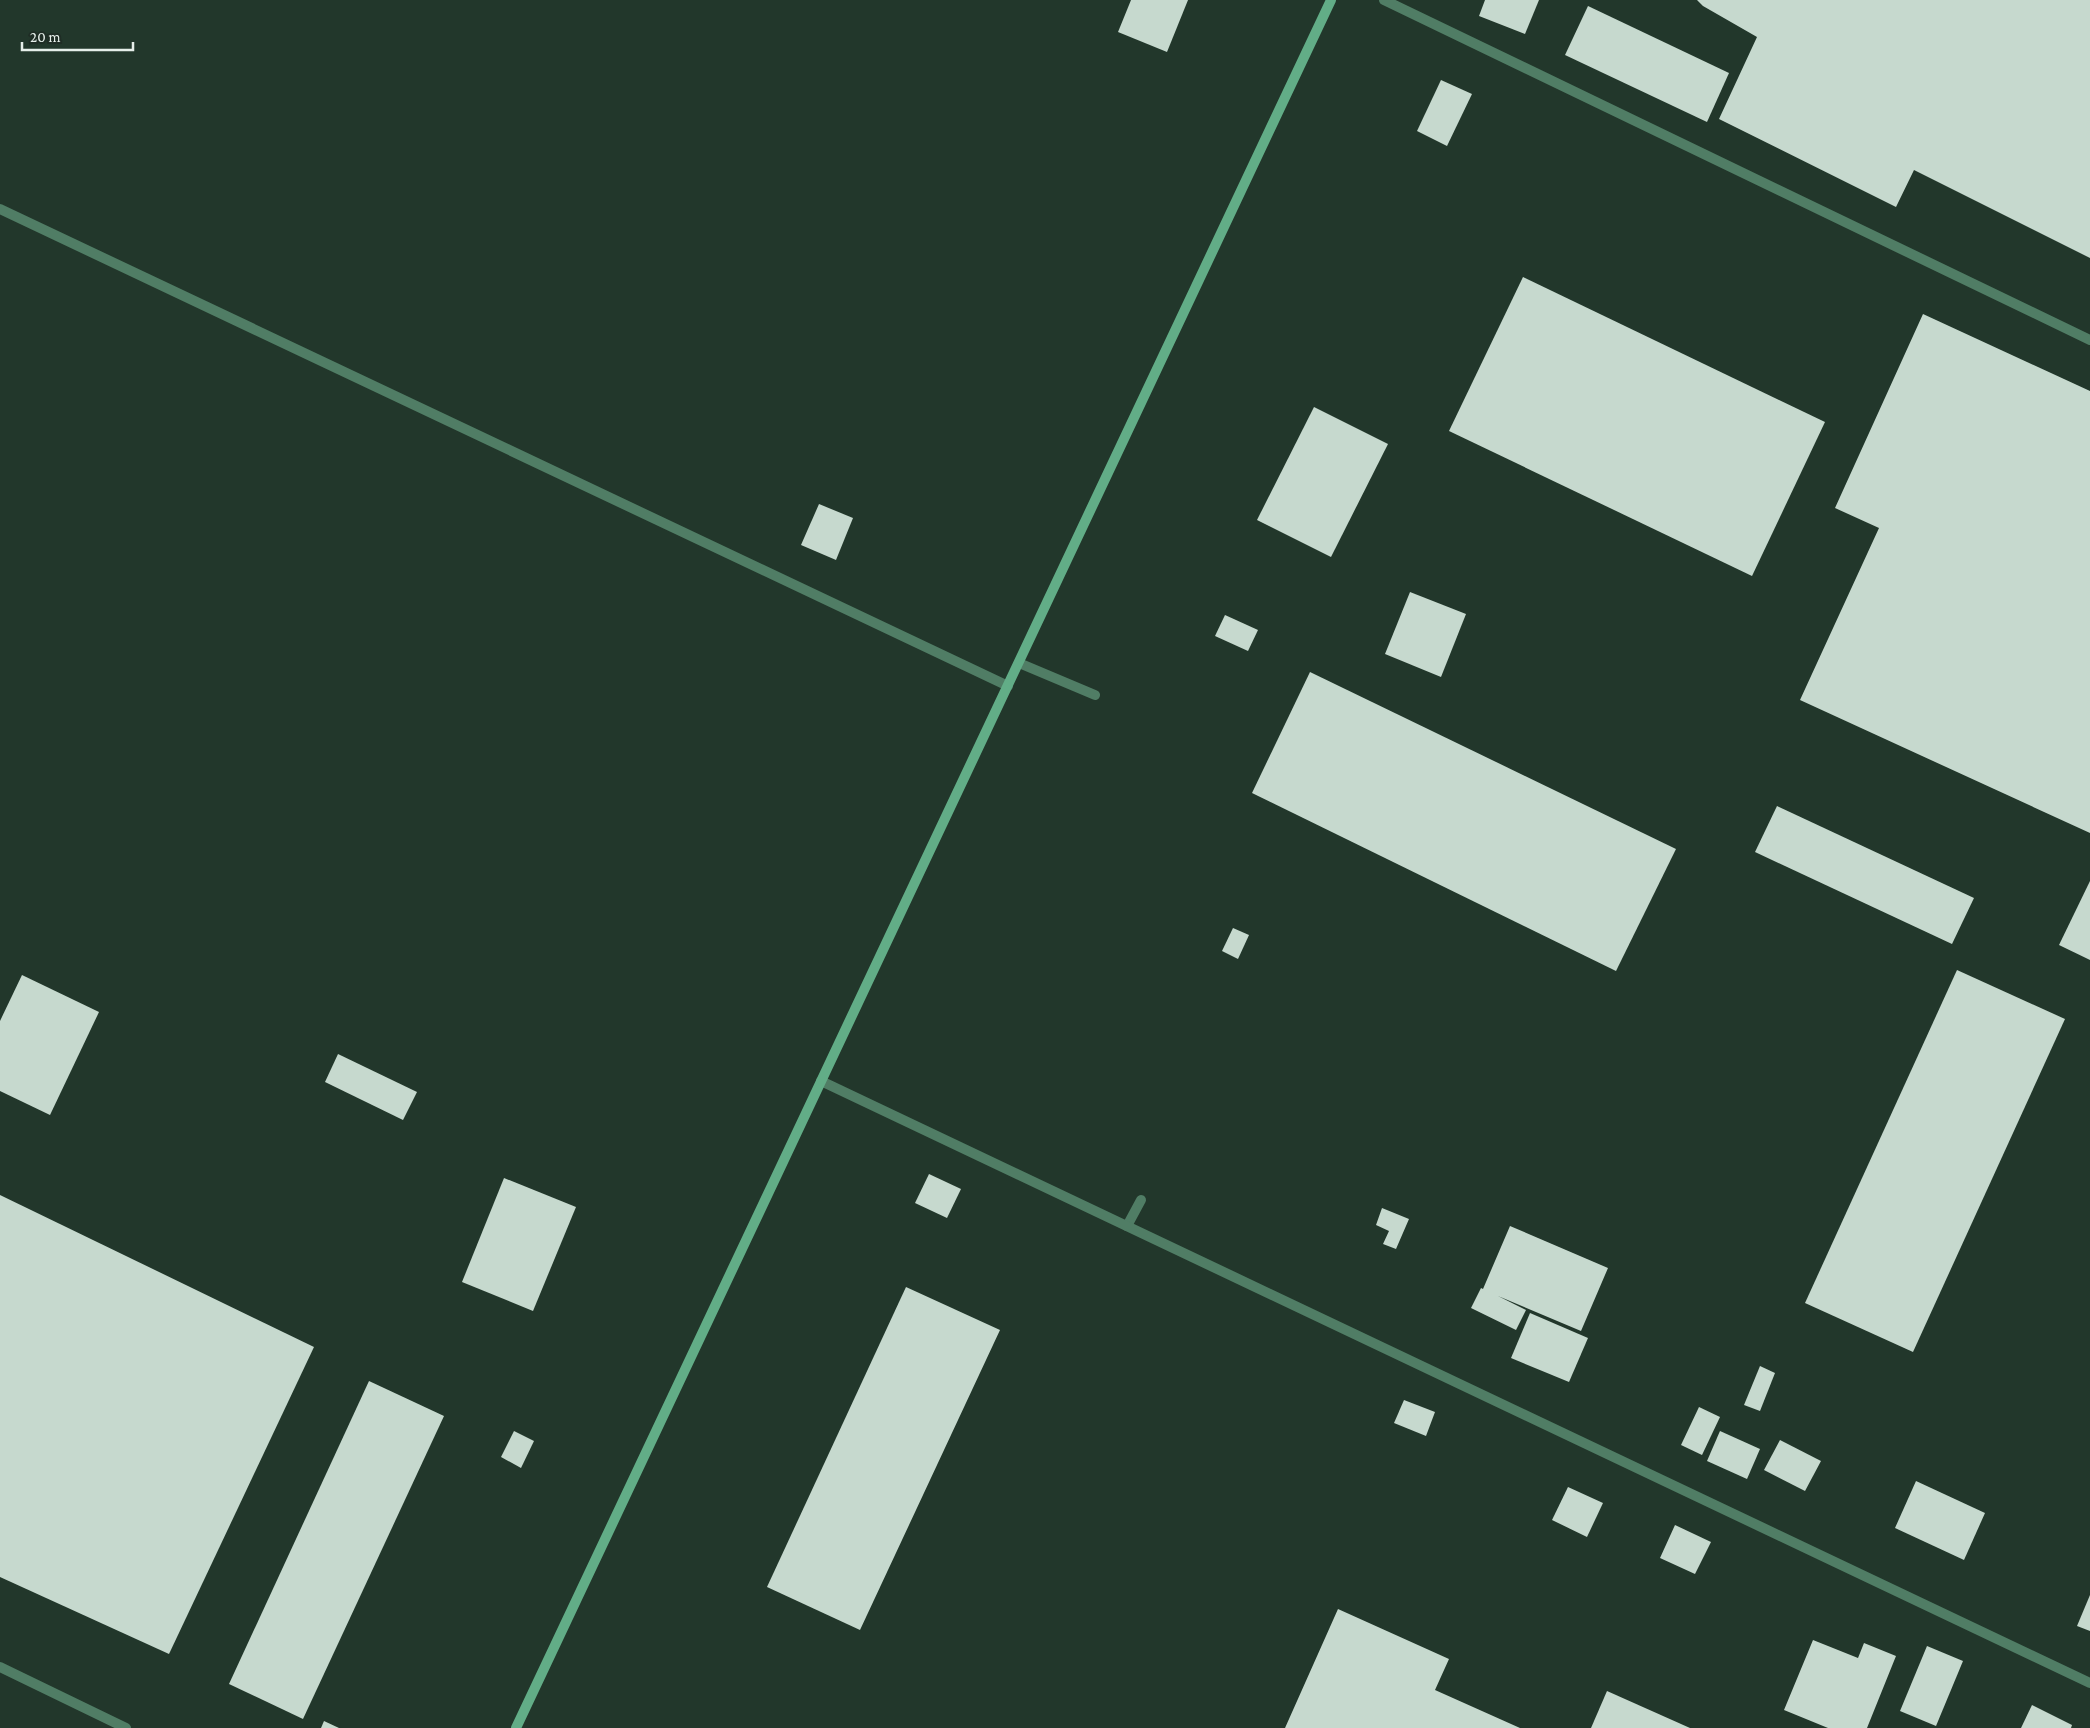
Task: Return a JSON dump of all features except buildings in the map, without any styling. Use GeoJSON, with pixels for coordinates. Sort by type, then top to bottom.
{"type":"FeatureCollection","features":[{"type":"Feature","properties":{"kind":"main road"},"geometry":{"type":"LineString","coordinates":[[516,1728],[1332,0]]}},
{"type":"Feature","properties":{"kind":"street"},"geometry":{"type":"LineString","coordinates":[[1384,0],[2090,340]]}},
{"type":"Feature","properties":{"kind":"street"},"geometry":{"type":"LineString","coordinates":[[0,209],[1008,686]]}},
{"type":"Feature","properties":{"kind":"street"},"geometry":{"type":"LineString","coordinates":[[1019,663],[1094,695]]}},
{"type":"Feature","properties":{"kind":"street"},"geometry":{"type":"LineString","coordinates":[[821,1080],[2090,1683]]}},
{"type":"Feature","properties":{"kind":"street"},"geometry":{"type":"LineString","coordinates":[[1127,1226],[1140,1200]]}},
{"type":"Feature","properties":{"kind":"street"},"geometry":{"type":"LineString","coordinates":[[0,1667],[126,1728]]}},
{"type":"Feature","properties":{"kind":"shaded area"},"geometry":{"type":"Polygon","coordinates":[[[0,0],[2090,0],[2090,1728],[0,1728],[0,0]]]}}]}
